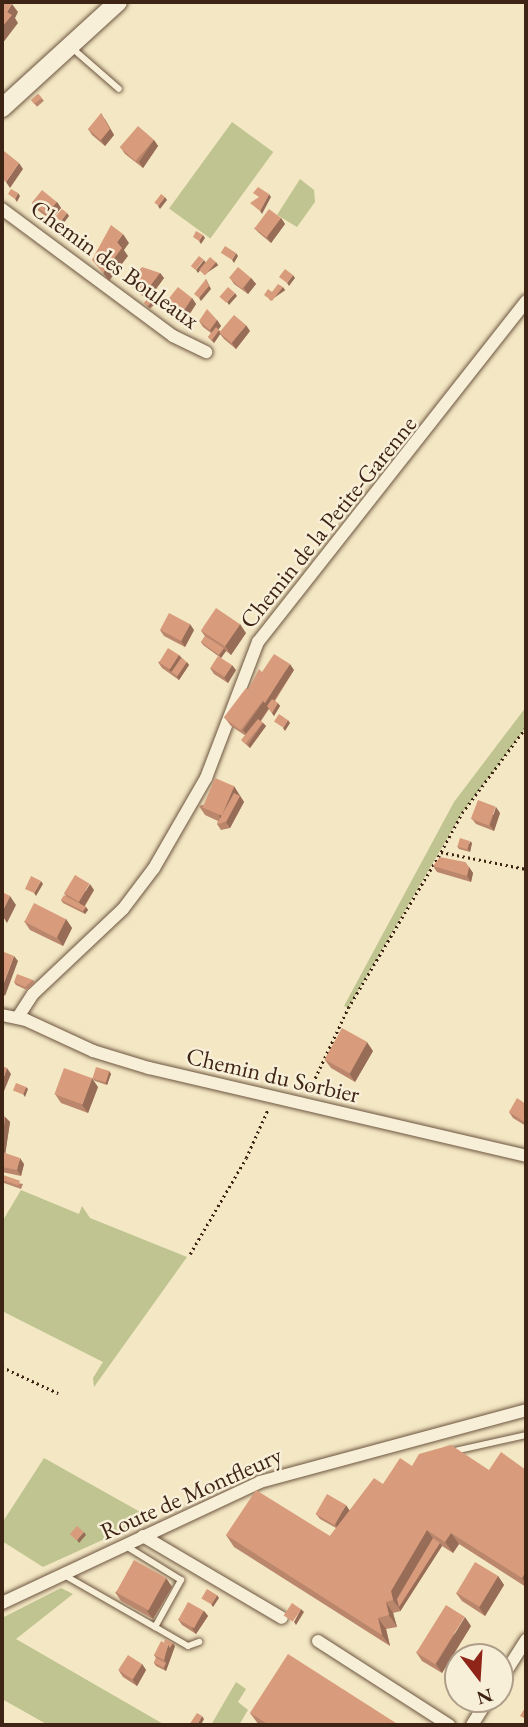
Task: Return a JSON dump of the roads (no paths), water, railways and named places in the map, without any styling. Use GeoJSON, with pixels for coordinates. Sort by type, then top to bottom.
{"type":"FeatureCollection","features":[{"type":"Feature","properties":{"kind":"main road"},"geometry":{"type":"LineString","coordinates":[[2,108],[116,3]]}},
{"type":"Feature","properties":{"kind":"street","name":"Chemin des Bouleaux"},"geometry":{"type":"LineString","coordinates":[[2,209],[173,336],[206,352]]}},
{"type":"Feature","properties":{"kind":"street","name":"Chemin de la Petite-Garenne"},"geometry":{"type":"LineString","coordinates":[[18,1017],[33,994],[113,920],[154,868],[206,778],[258,642],[435,422],[526,301]]}},
{"type":"Feature","properties":{"kind":"street","name":"Chemin du Sorbier"},"geometry":{"type":"LineString","coordinates":[[2,1016],[18,1017],[122,1061],[526,1156]]}},
{"type":"Feature","properties":{"kind":"street","name":"Route de Montfleury"},"geometry":{"type":"LineString","coordinates":[[2,1603],[283,1474],[526,1410]]}},
{"type":"Feature","properties":{"kind":"street"},"geometry":{"type":"LineString","coordinates":[[143,1536],[282,1618]]}},
{"type":"Feature","properties":{"kind":"street"},"geometry":{"type":"LineString","coordinates":[[514,1659],[526,1640]]}},
{"type":"Feature","properties":{"kind":"street"},"geometry":{"type":"LineString","coordinates":[[318,1641],[449,1725]]}},
{"type":"Feature","properties":{"kind":"lane"},"geometry":{"type":"LineString","coordinates":[[71,47],[120,89]]}},
{"type":"Feature","properties":{"kind":"lane"},"geometry":{"type":"LineString","coordinates":[[435,1455],[526,1435]]}},
{"type":"Feature","properties":{"kind":"lane"},"geometry":{"type":"LineString","coordinates":[[124,1545],[181,1580],[155,1627]]}},
{"type":"Feature","properties":{"kind":"lane"},"geometry":{"type":"LineString","coordinates":[[62,1574],[188,1646],[199,1642]]}}]}
